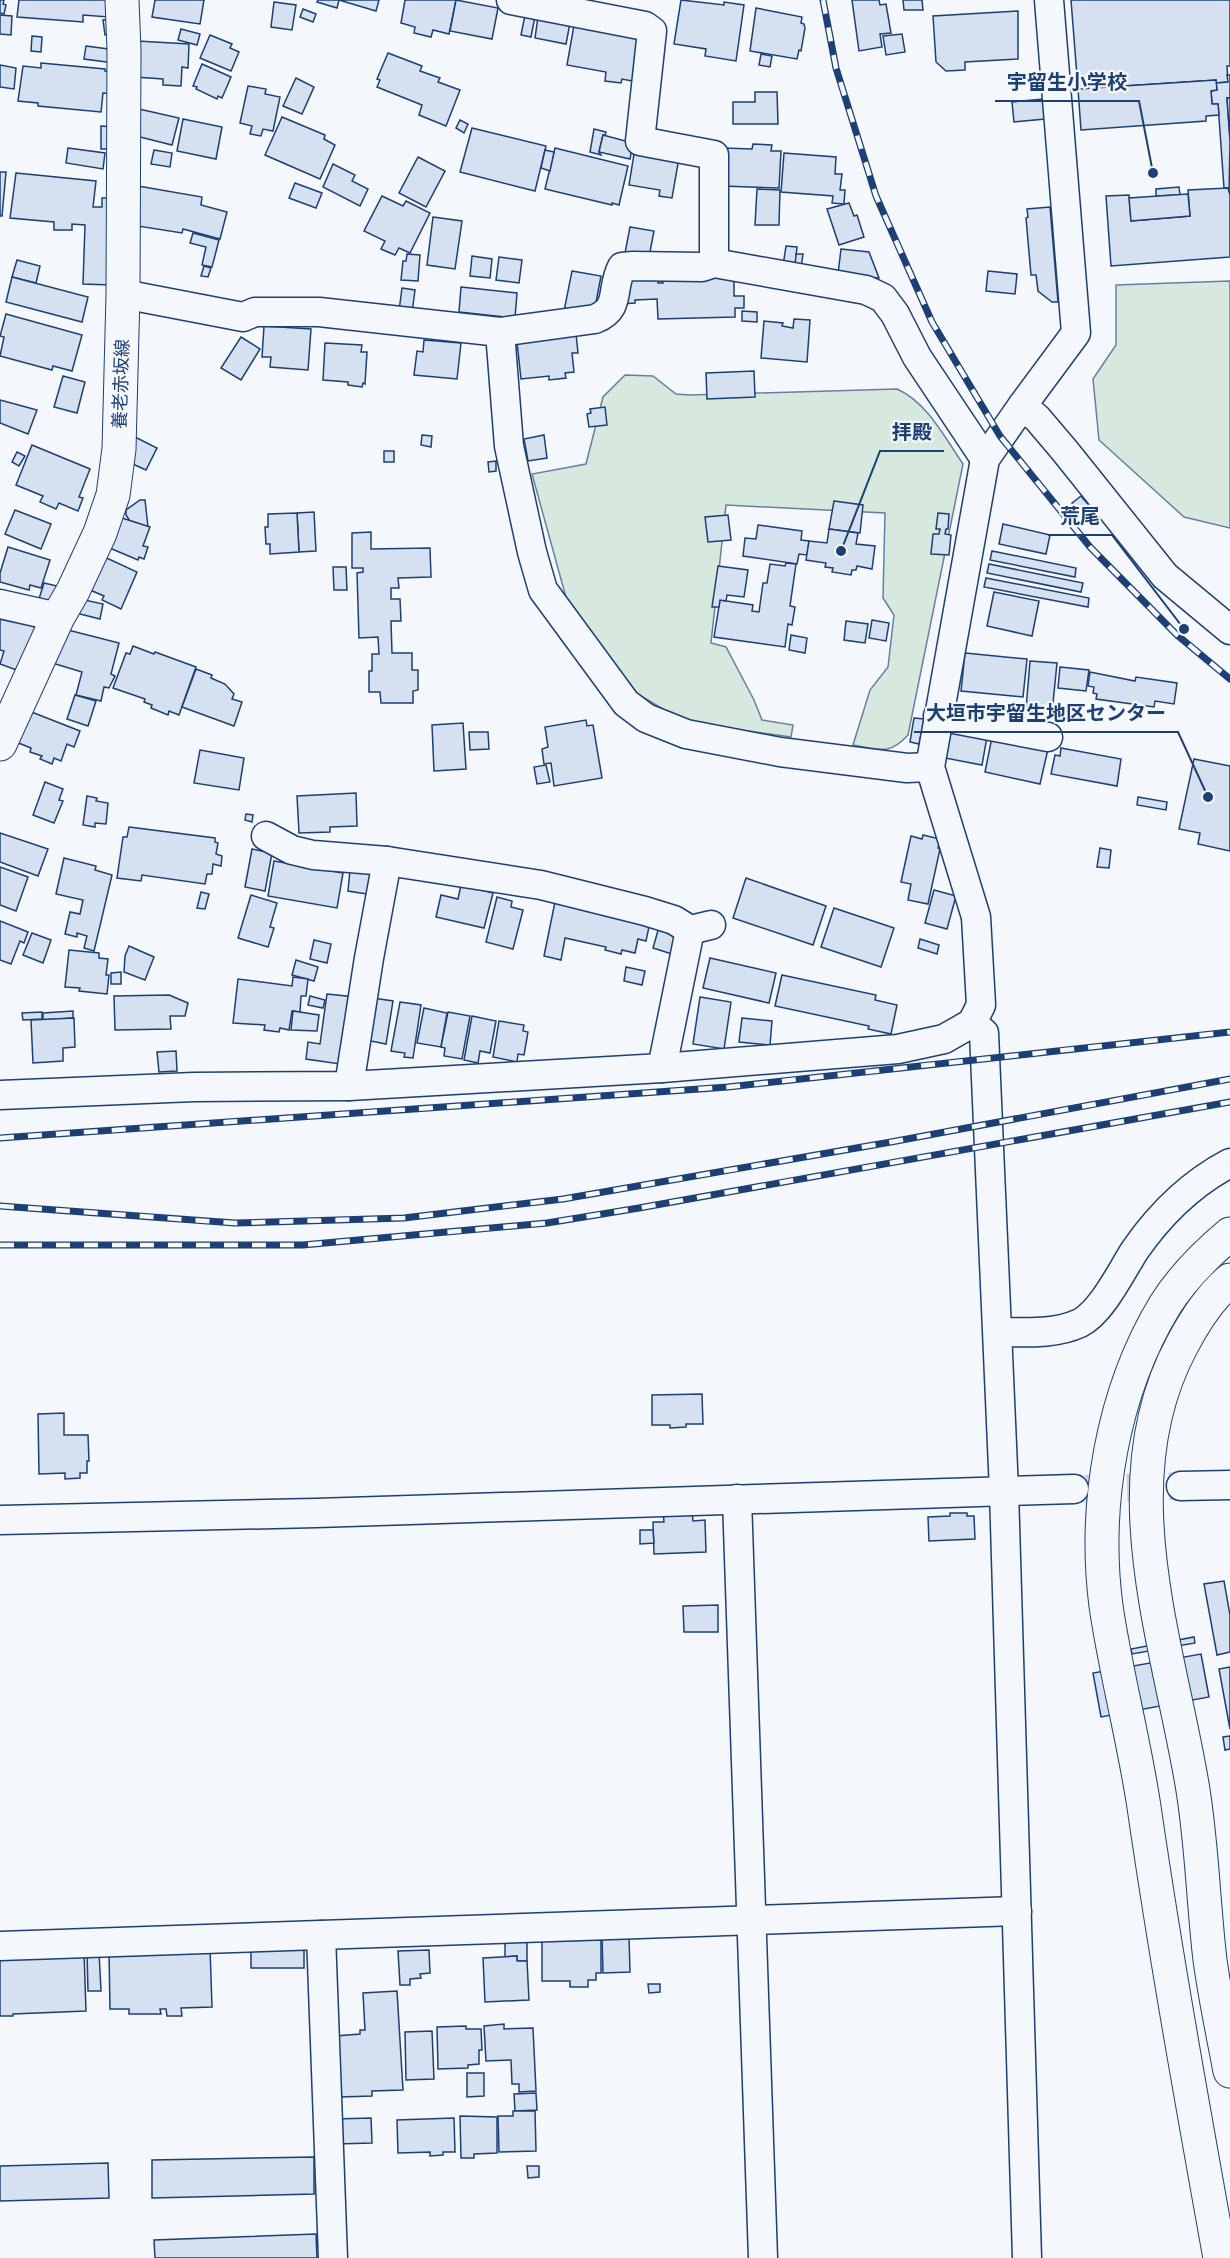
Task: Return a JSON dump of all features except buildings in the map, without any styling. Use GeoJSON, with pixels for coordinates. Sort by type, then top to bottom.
{"type":"FeatureCollection","features":[{"type":"Feature","properties":{"kind":"main road","name":"養老赤坂線"},"geometry":{"type":"LineString","coordinates":[[0,744],[58,617],[96,543],[113,495],[119,449],[123,294],[124,50],[122,0]]}},
{"type":"Feature","properties":{"kind":"main road"},"geometry":{"type":"LineString","coordinates":[[1220,2258],[1168,1971],[1142,1794],[1106,1606],[1102,1556],[1103,1510],[1111,1455],[1123,1402],[1143,1349],[1166,1305],[1187,1276],[1230,1234]]}},
{"type":"Feature","properties":{"kind":"main road"},"geometry":{"type":"LineString","coordinates":[[1230,1280],[1194,1322],[1172,1364],[1156,1410],[1148,1458],[1146,1506],[1154,1585],[1193,1786],[1211,1962],[1230,2071]]}},
{"type":"Feature","properties":{"kind":"street"},"geometry":{"type":"LineString","coordinates":[[511,0],[645,26],[652,31],[640,141],[714,155],[714,263]]}},
{"type":"Feature","properties":{"kind":"street"},"geometry":{"type":"LineString","coordinates":[[0,1095],[194,1087],[349,1086],[662,1068],[898,1049],[944,1039],[972,1023],[981,1005],[976,917],[930,767],[985,459],[1076,333],[1049,0]]}},
{"type":"Feature","properties":{"kind":"street"},"geometry":{"type":"LineString","coordinates":[[123,294],[243,317],[255,312],[320,312],[500,332],[595,320],[607,314],[613,306],[618,275],[622,267],[702,267],[714,263],[867,290],[883,298],[895,314],[917,357],[985,459]]}},
{"type":"Feature","properties":{"kind":"street"},"geometry":{"type":"LineString","coordinates":[[500,332],[510,446],[532,552],[543,590],[626,703],[646,718],[686,734],[780,752],[907,768],[930,767]]}},
{"type":"Feature","properties":{"kind":"street"},"geometry":{"type":"LineString","coordinates":[[1022,406],[1044,426],[1165,576],[1230,630]]}},
{"type":"Feature","properties":{"kind":"street"},"geometry":{"type":"LineString","coordinates":[[0,604],[58,617]]}},
{"type":"Feature","properties":{"kind":"street"},"geometry":{"type":"LineString","coordinates":[[938,716],[1048,737]]}},
{"type":"Feature","properties":{"kind":"street"},"geometry":{"type":"LineString","coordinates":[[266,836],[292,850],[313,855],[387,861],[541,885],[700,927],[662,1068]]}},
{"type":"Feature","properties":{"kind":"street"},"geometry":{"type":"LineString","coordinates":[[349,1086],[387,861]]}},
{"type":"Feature","properties":{"kind":"street"},"geometry":{"type":"LineString","coordinates":[[972,1023],[984,1033],[998,1332],[1027,2258]]}},
{"type":"Feature","properties":{"kind":"street"},"geometry":{"type":"LineString","coordinates":[[998,1332],[1050,1332],[1082,1322],[1102,1302],[1136,1248],[1174,1203],[1213,1172],[1230,1162]]}},
{"type":"Feature","properties":{"kind":"street"},"geometry":{"type":"LineString","coordinates":[[1181,1486],[1230,1485]]}},
{"type":"Feature","properties":{"kind":"street"},"geometry":{"type":"LineString","coordinates":[[0,1520],[328,1513],[1074,1490]]}},
{"type":"Feature","properties":{"kind":"street"},"geometry":{"type":"LineString","coordinates":[[736,1499],[753,1920],[763,2258]]}},
{"type":"Feature","properties":{"kind":"street"},"geometry":{"type":"LineString","coordinates":[[0,1946],[1017,1911]]}},
{"type":"Feature","properties":{"kind":"street"},"geometry":{"type":"LineString","coordinates":[[321,1935],[333,2258]]}},
{"type":"Feature","properties":{"kind":"shaded area"},"geometry":{"type":"Polygon","coordinates":[[[1230,281],[1230,528],[1184,517],[1099,440],[1093,379],[1116,345],[1116,285],[1230,281]]]}},
{"type":"Feature","properties":{"kind":"shaded area"},"geometry":{"type":"Polygon","coordinates":[[[625,375],[653,376],[676,394],[690,395],[897,389],[917,403],[934,422],[963,464],[908,735],[901,742],[883,749],[853,745],[870,690],[888,667],[894,615],[883,598],[885,513],[726,505],[711,643],[726,647],[762,720],[793,725],[791,737],[685,722],[629,689],[567,601],[532,474],[586,464],[603,397],[625,375]]]}},
{"type":"Feature","properties":{"kind":"tunnel"},"geometry":{"type":"LineString","coordinates":[[1085,1489],[1181,1486]]}},
{"type":"Feature","properties":{"kind":"railway"},"geometry":{"type":"LineString","coordinates":[[823,0],[836,68],[876,196],[932,322],[1000,436],[1090,547],[1177,635],[1230,679]]}},
{"type":"Feature","properties":{"kind":"railway"},"geometry":{"type":"LineString","coordinates":[[0,1138],[728,1087],[1230,1032]]}},
{"type":"Feature","properties":{"kind":"railway"},"geometry":{"type":"LineString","coordinates":[[0,1206],[235,1223],[404,1218],[563,1199],[891,1142],[1230,1079]]}},
{"type":"Feature","properties":{"kind":"railway"},"geometry":{"type":"LineString","coordinates":[[0,1245],[303,1245],[547,1223],[1230,1102]]}},
{"type":"Feature","properties":{"kind":"place","name":"宇留生小学校"},"geometry":{"type":"Point","coordinates":[1153,173]}},
{"type":"Feature","properties":{"kind":"place","name":"拝殿"},"geometry":{"type":"Point","coordinates":[841,551]}},
{"type":"Feature","properties":{"kind":"place","name":"荒尾"},"geometry":{"type":"Point","coordinates":[1184,629]}},
{"type":"Feature","properties":{"kind":"place","name":"大垣市宇留生地区センター"},"geometry":{"type":"Point","coordinates":[1208,797]}}]}
